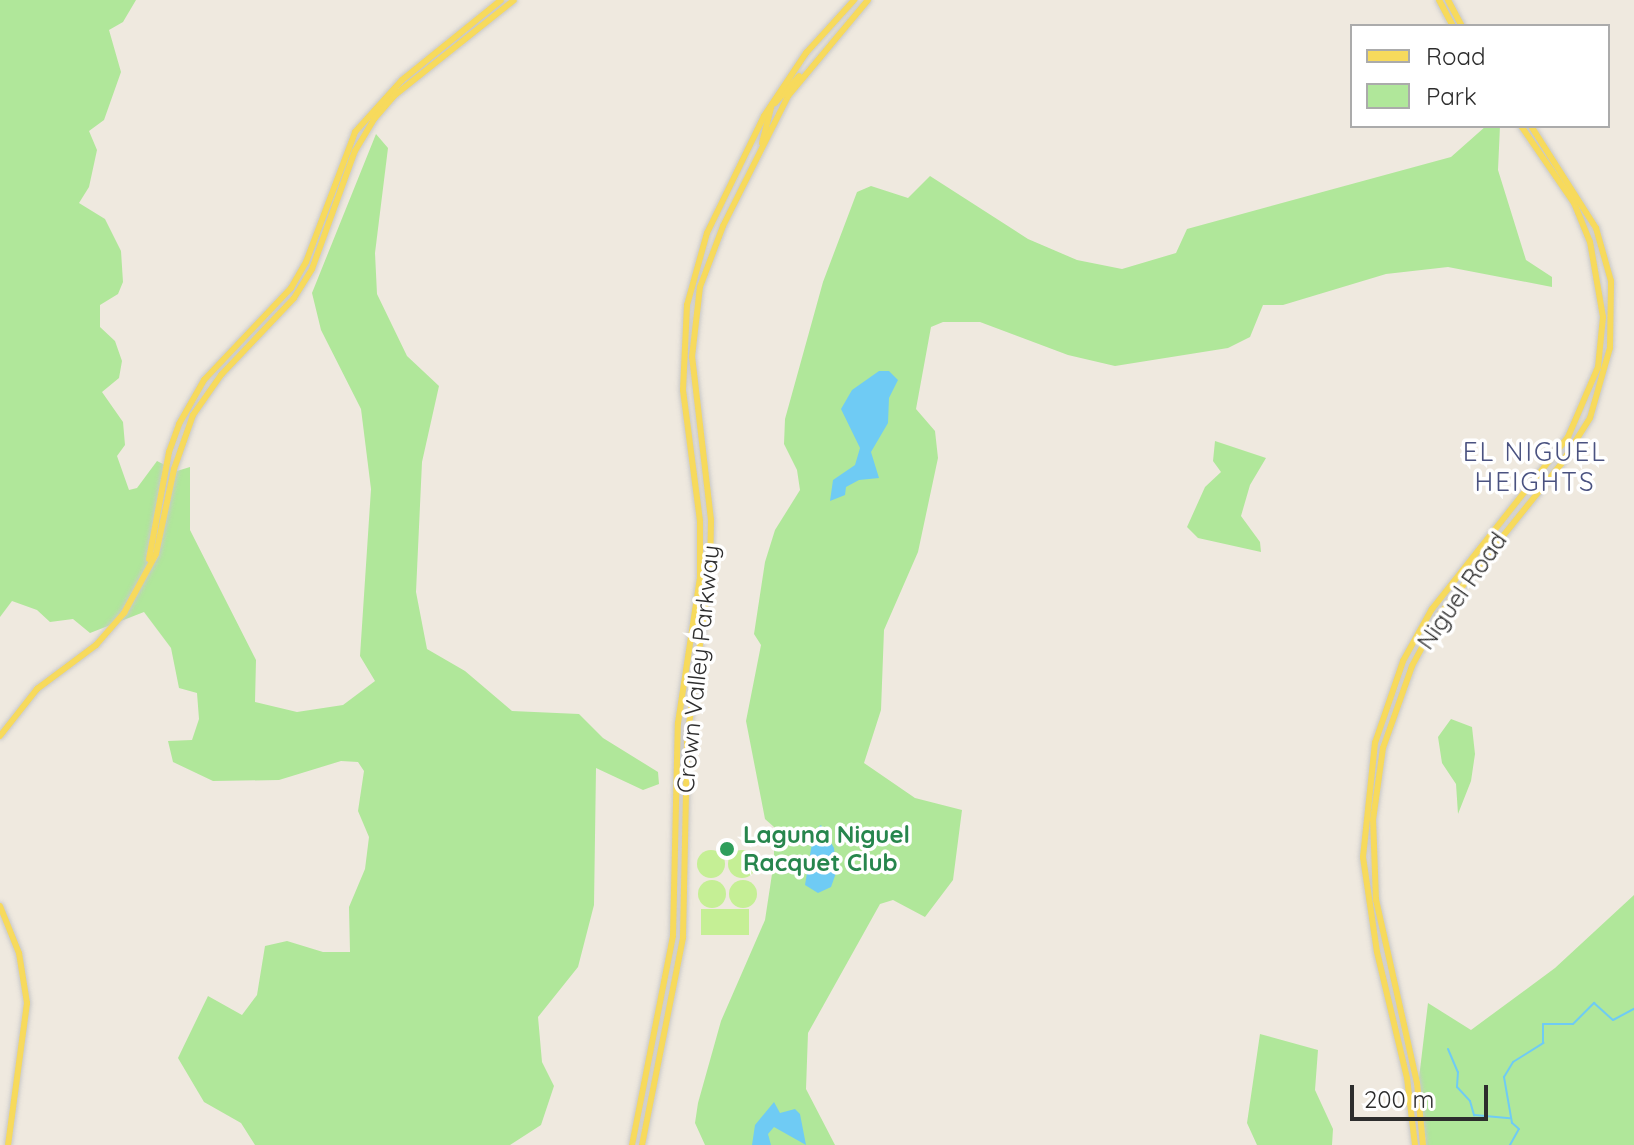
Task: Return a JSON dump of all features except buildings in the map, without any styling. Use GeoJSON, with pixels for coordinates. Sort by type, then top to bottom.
{"type":"FeatureCollection","features":[{"type":"Feature","properties":{"kind":"main road"},"geometry":{"type":"LineString","coordinates":[[0,736],[37,689],[116,625],[149,559],[169,452],[189,404],[204,380],[291,288],[306,262],[351,141],[369,112],[501,0]]}},
{"type":"Feature","properties":{"kind":"main road"},"geometry":{"type":"LineString","coordinates":[[149,559],[156,554],[174,469],[193,415],[221,375],[294,298],[312,269],[355,151],[375,118],[514,0]]}},
{"type":"Feature","properties":{"kind":"main road","name":"Crown Valley Parkway"},"geometry":{"type":"LineString","coordinates":[[632,1145],[673,936],[678,723],[700,569],[683,390],[684,325],[707,233],[772,104],[806,53],[854,0]]}},
{"type":"Feature","properties":{"kind":"main road","name":"Crown Valley Parkway"},"geometry":{"type":"LineString","coordinates":[[642,1145],[683,937],[687,739],[710,572],[711,520],[692,367],[694,327],[714,247],[762,143],[800,76],[868,0]]}},
{"type":"Feature","properties":{"kind":"main road"},"geometry":{"type":"LineString","coordinates":[[1439,0],[1452,24]]}},
{"type":"Feature","properties":{"kind":"main road"},"geometry":{"type":"LineString","coordinates":[[1448,0],[1461,24]]}},
{"type":"Feature","properties":{"kind":"main road"},"geometry":{"type":"LineString","coordinates":[[475,22],[491,19]]}},
{"type":"Feature","properties":{"kind":"main road"},"geometry":{"type":"LineString","coordinates":[[471,36],[475,22]]}},
{"type":"Feature","properties":{"kind":"main road"},"geometry":{"type":"LineString","coordinates":[[762,143],[772,104],[800,76]]}},
{"type":"Feature","properties":{"kind":"main road","name":"Niguel Road"},"geometry":{"type":"LineString","coordinates":[[1415,1145],[1414,1127],[1377,952],[1363,843],[1370,765],[1386,703],[1432,609],[1568,437],[1598,367],[1600,279],[1588,234],[1574,203],[1522,128]]}},
{"type":"Feature","properties":{"kind":"main road","name":"Niguel Road"},"geometry":{"type":"LineString","coordinates":[[1423,1145],[1417,1083],[1385,949],[1374,885],[1373,820],[1395,706],[1440,614],[1577,442],[1606,372],[1613,310],[1605,255],[1584,203],[1532,128]]}},
{"type":"Feature","properties":{"kind":"main road"},"geometry":{"type":"LineString","coordinates":[[0,906],[19,953],[27,1003],[8,1145]]}},
{"type":"Feature","properties":{"kind":"main road"},"geometry":{"type":"LineString","coordinates":[[1377,952],[1385,949]]}},
{"type":"Feature","properties":{"kind":"main road"},"geometry":{"type":"LineString","coordinates":[[1414,1127],[1423,1133]]}},
{"type":"Feature","properties":{"kind":"green space"},"geometry":{"type":"Polygon","coordinates":[[[0,0],[136,0],[123,22],[109,30],[121,72],[104,120],[89,131],[97,150],[89,187],[79,203],[105,219],[121,251],[123,282],[118,294],[100,305],[100,327],[115,341],[122,361],[119,378],[102,392],[123,422],[125,445],[117,456],[129,490],[137,488],[157,461],[177,471],[190,467],[190,530],[256,660],[255,702],[297,712],[343,705],[375,681],[360,656],[371,489],[361,409],[321,330],[312,293],[376,134],[388,148],[375,253],[377,294],[407,356],[439,386],[422,462],[416,592],[427,649],[465,671],[512,711],[579,714],[603,738],[658,772],[659,784],[643,790],[596,768],[594,905],[578,967],[538,1017],[542,1062],[554,1086],[541,1125],[510,1145],[255,1145],[241,1123],[204,1102],[178,1058],[208,996],[242,1015],[257,995],[265,946],[287,941],[323,952],[350,952],[349,907],[365,869],[369,837],[358,811],[364,771],[358,762],[341,761],[279,780],[213,781],[173,762],[168,741],[192,740],[199,719],[197,693],[179,688],[171,648],[144,612],[90,633],[73,619],[50,622],[37,610],[12,601],[0,617],[0,0]]]}},
{"type":"Feature","properties":{"kind":"green space"},"geometry":{"type":"Polygon","coordinates":[[[1484,128],[1500,128],[1498,170],[1526,260],[1552,277],[1552,287],[1448,267],[1386,274],[1283,305],[1263,305],[1250,337],[1228,348],[1115,366],[1068,355],[980,322],[943,322],[931,327],[916,409],[935,431],[938,458],[918,552],[884,630],[881,710],[864,763],[915,798],[962,810],[953,880],[925,917],[893,900],[880,904],[808,1033],[806,1089],[835,1145],[705,1145],[695,1123],[698,1103],[721,1021],[765,920],[774,861],[774,827],[765,819],[746,721],[761,645],[754,634],[765,562],[775,530],[800,490],[797,470],[784,444],[785,419],[823,282],[857,192],[871,186],[908,198],[930,176],[1028,239],[1077,260],[1122,269],[1176,253],[1187,229],[1451,157],[1484,128]]]}},
{"type":"Feature","properties":{"kind":"green space"},"geometry":{"type":"Polygon","coordinates":[[[1215,441],[1266,458],[1250,485],[1241,516],[1260,542],[1261,552],[1198,538],[1187,527],[1205,487],[1221,472],[1213,461],[1215,441]]]}},
{"type":"Feature","properties":{"kind":"green space"},"geometry":{"type":"Polygon","coordinates":[[[1451,719],[1472,727],[1475,754],[1471,781],[1458,814],[1456,784],[1442,763],[1438,737],[1451,719]]]}},
{"type":"Feature","properties":{"kind":"green space"},"geometry":{"type":"Polygon","coordinates":[[[711,850],[721,854],[725,864],[721,874],[711,878],[701,874],[697,864],[701,854],[711,850]]]}},
{"type":"Feature","properties":{"kind":"green space"},"geometry":{"type":"Polygon","coordinates":[[[742,850],[752,854],[756,864],[752,874],[742,878],[732,874],[728,864],[732,854],[742,850]]]}},
{"type":"Feature","properties":{"kind":"green space"},"geometry":{"type":"Polygon","coordinates":[[[712,880],[722,884],[726,894],[722,904],[712,908],[702,904],[698,894],[702,884],[712,880]]]}},
{"type":"Feature","properties":{"kind":"green space"},"geometry":{"type":"Polygon","coordinates":[[[743,880],[753,884],[757,894],[753,904],[743,908],[733,904],[729,894],[733,884],[743,880]]]}},
{"type":"Feature","properties":{"kind":"green space"},"geometry":{"type":"Polygon","coordinates":[[[1634,895],[1634,1145],[1426,1145],[1419,1078],[1428,1003],[1471,1030],[1555,968],[1634,895]]]}},
{"type":"Feature","properties":{"kind":"green space"},"geometry":{"type":"Polygon","coordinates":[[[701,909],[749,909],[749,935],[701,935],[701,909]]]}},
{"type":"Feature","properties":{"kind":"green space"},"geometry":{"type":"Polygon","coordinates":[[[1260,1034],[1318,1050],[1315,1090],[1333,1129],[1332,1145],[1257,1145],[1247,1123],[1260,1034]]]}},
{"type":"Feature","properties":{"kind":"water"},"geometry":{"type":"Polygon","coordinates":[[[879,371],[889,371],[898,380],[889,398],[888,423],[871,452],[879,478],[859,480],[846,487],[845,495],[830,501],[833,480],[855,465],[860,448],[841,409],[852,390],[879,371]]]}},
{"type":"Feature","properties":{"kind":"water"},"geometry":{"type":"Polygon","coordinates":[[[821,825],[834,848],[836,873],[831,887],[818,893],[805,885],[814,831],[821,825]]]}},
{"type":"Feature","properties":{"kind":"water"},"geometry":{"type":"Polygon","coordinates":[[[774,1102],[780,1113],[795,1109],[800,1114],[806,1145],[774,1127],[768,1134],[771,1145],[752,1145],[755,1125],[774,1102]]]}},
{"type":"Feature","properties":{"kind":"waterway"},"geometry":{"type":"LineString","coordinates":[[1510,1145],[1519,1129],[1512,1123],[1504,1077],[1513,1062],[1543,1043],[1543,1024],[1573,1024],[1594,1003],[1613,1020],[1634,1009]]}},
{"type":"Feature","properties":{"kind":"waterway"},"geometry":{"type":"LineString","coordinates":[[1448,1049],[1458,1072],[1457,1087],[1470,1101],[1474,1115],[1510,1118]]}},
{"type":"Feature","properties":{"kind":"place","name":"Laguna Niguel Racquet Club"},"geometry":{"type":"Point","coordinates":[727,849]}},
{"type":"Feature","properties":{"kind":"district","name":"EL NIGUEL HEIGHTS"},"geometry":{"type":"Point","coordinates":[1535,467]}}]}
